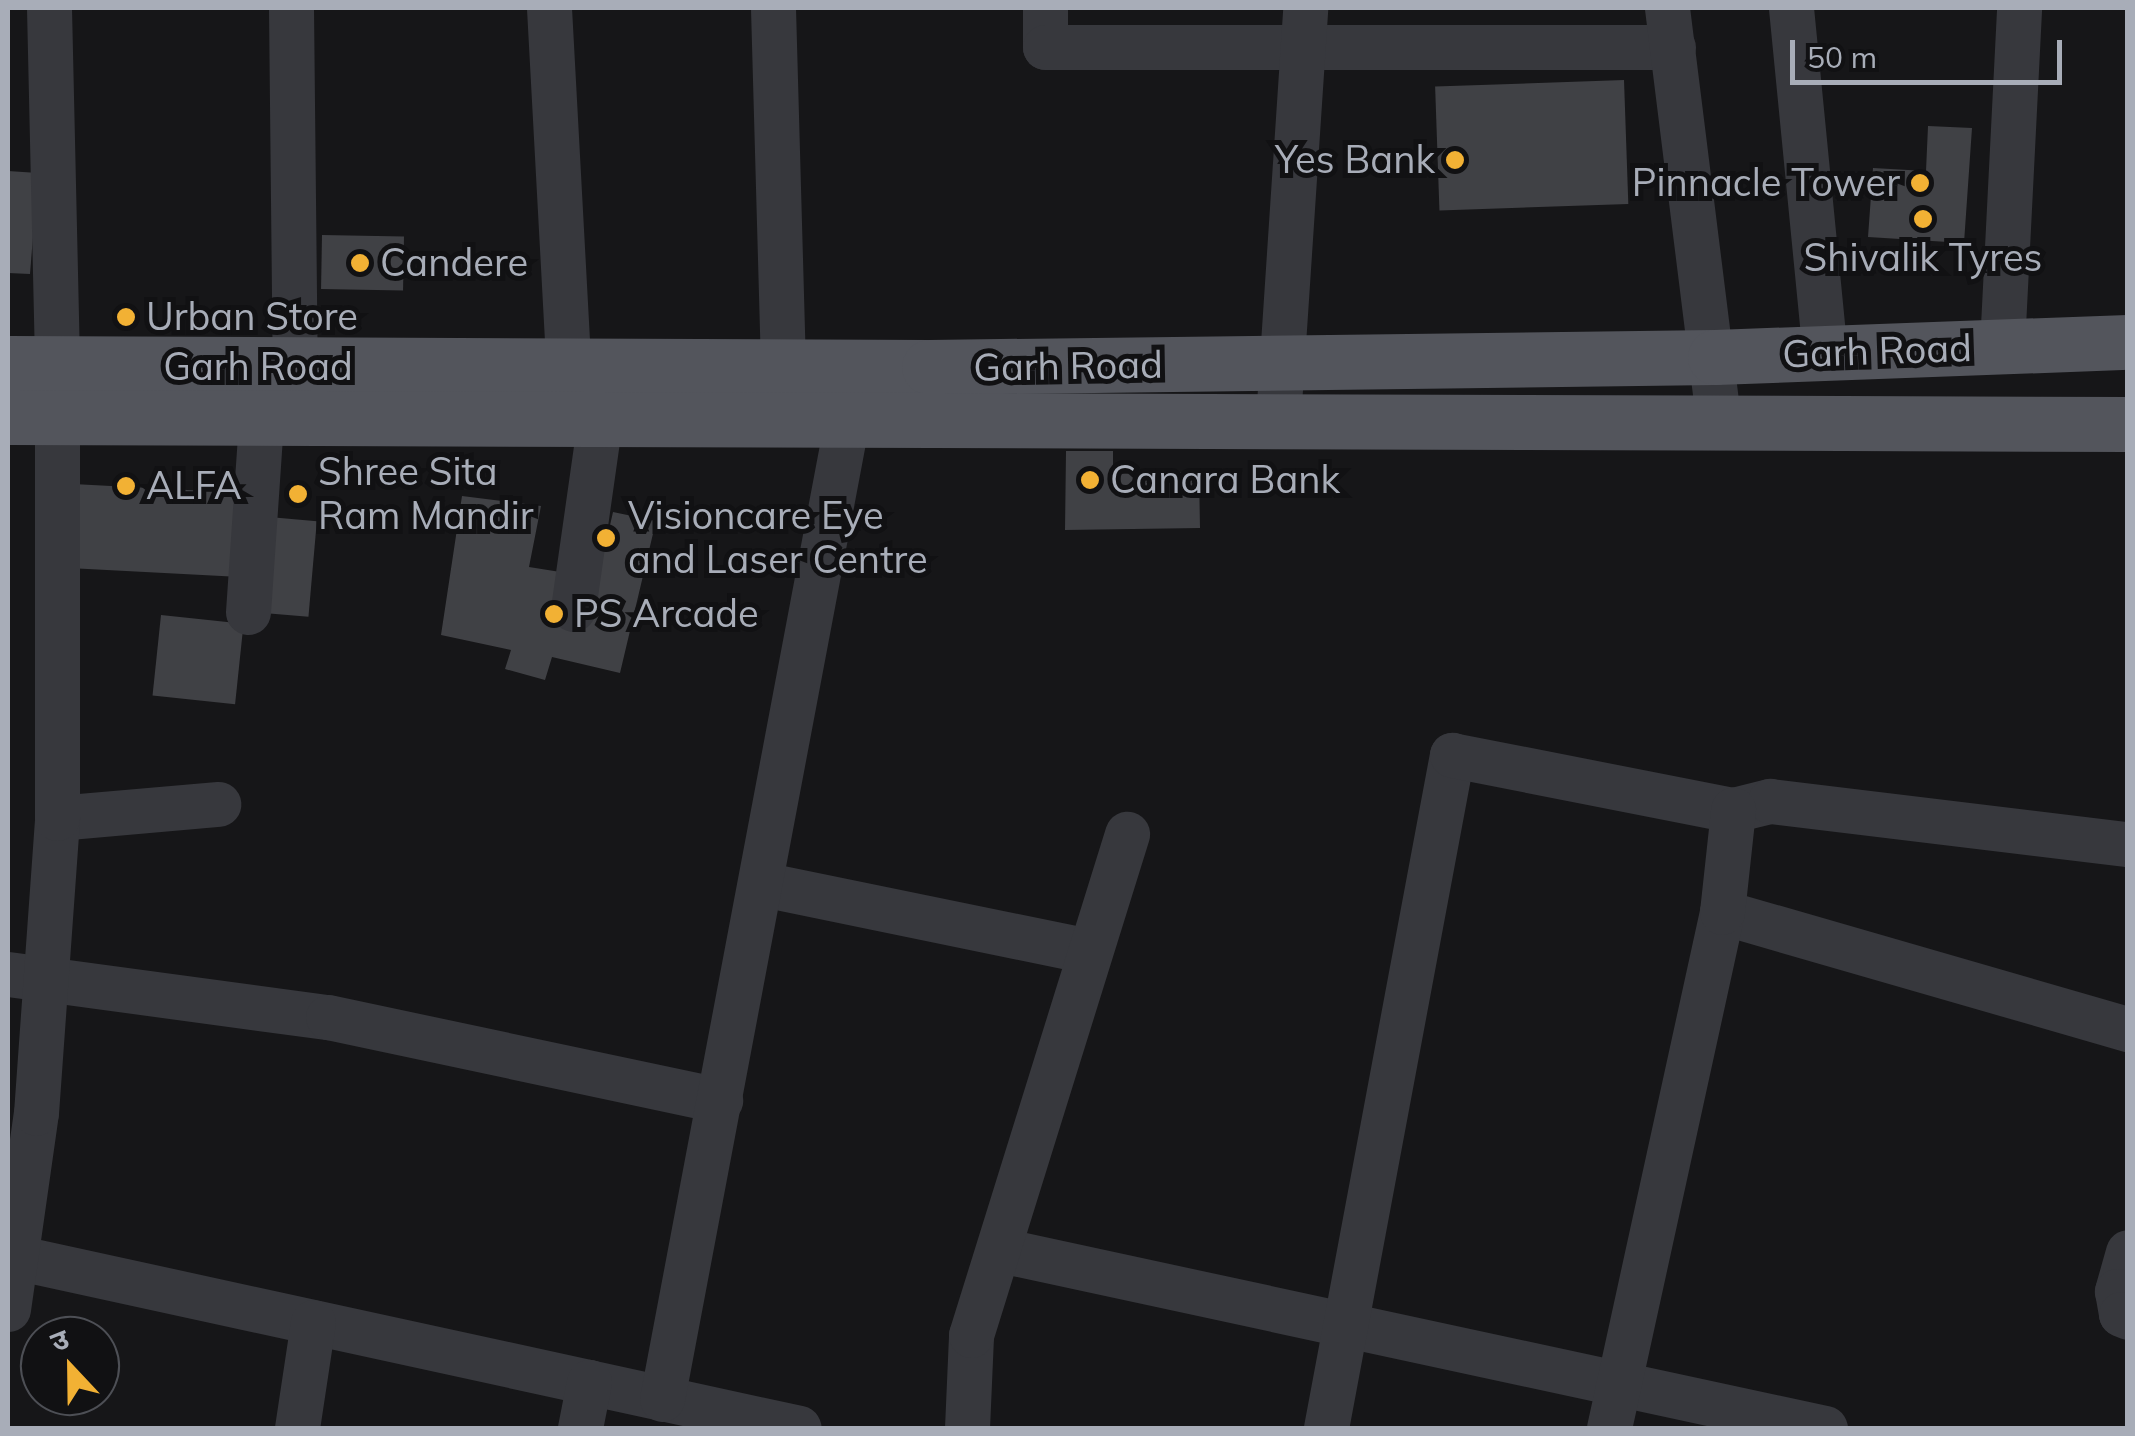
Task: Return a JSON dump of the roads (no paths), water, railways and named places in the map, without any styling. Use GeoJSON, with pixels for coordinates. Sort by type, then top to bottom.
{"type":"FeatureCollection","features":[{"type":"Feature","properties":{"kind":"main road","name":"Garh Road"},"geometry":{"type":"LineString","coordinates":[[696,394],[783,368],[852,394],[1278,363],[1715,357],[2128,342]]}},
{"type":"Feature","properties":{"kind":"main road","name":"Garh Road"},"geometry":{"type":"LineString","coordinates":[[32,365],[170,394],[261,420],[696,394],[852,394],[1278,420],[2128,424]]}},
{"type":"Feature","properties":{"kind":"main road","name":"Garh Road"},"geometry":{"type":"LineString","coordinates":[[32,418],[296,367],[580,402]]}},
{"type":"Feature","properties":{"kind":"street"},"geometry":{"type":"LineString","coordinates":[[32,365],[49,8]]}},
{"type":"Feature","properties":{"kind":"street"},"geometry":{"type":"LineString","coordinates":[[291,8],[296,367]]}},
{"type":"Feature","properties":{"kind":"street"},"geometry":{"type":"LineString","coordinates":[[548,8],[580,402],[573,609]]}},
{"type":"Feature","properties":{"kind":"street"},"geometry":{"type":"LineString","coordinates":[[772,8],[783,368]]}},
{"type":"Feature","properties":{"kind":"street"},"geometry":{"type":"LineString","coordinates":[[1045,8],[1045,46],[1305,27],[1670,27],[1715,357],[1718,420]]}},
{"type":"Feature","properties":{"kind":"street"},"geometry":{"type":"LineString","coordinates":[[1791,8],[1825,352]]}},
{"type":"Feature","properties":{"kind":"street"},"geometry":{"type":"LineString","coordinates":[[2002,346],[2019,8]]}},
{"type":"Feature","properties":{"kind":"street"},"geometry":{"type":"LineString","coordinates":[[1278,420],[1278,363],[1305,27]]}},
{"type":"Feature","properties":{"kind":"street"},"geometry":{"type":"LineString","coordinates":[[662,1398],[852,394]]}},
{"type":"Feature","properties":{"kind":"street"},"geometry":{"type":"LineString","coordinates":[[8,1309],[36,1113],[26,976],[56,818],[32,418]]}},
{"type":"Feature","properties":{"kind":"street"},"geometry":{"type":"LineString","coordinates":[[248,612],[261,420]]}},
{"type":"Feature","properties":{"kind":"street"},"geometry":{"type":"LineString","coordinates":[[1326,1428],[1452,755],[1733,810],[1770,802],[2127,834]]}},
{"type":"Feature","properties":{"kind":"street"},"geometry":{"type":"LineString","coordinates":[[56,818],[218,804]]}},
{"type":"Feature","properties":{"kind":"street"},"geometry":{"type":"LineString","coordinates":[[1609,1428],[1722,912],[1733,810]]}},
{"type":"Feature","properties":{"kind":"street"},"geometry":{"type":"LineString","coordinates":[[967,1428],[971,1335],[1128,834]]}},
{"type":"Feature","properties":{"kind":"street"},"geometry":{"type":"LineString","coordinates":[[762,884],[1089,951]]}},
{"type":"Feature","properties":{"kind":"street"},"geometry":{"type":"LineString","coordinates":[[1722,912],[2128,1029]]}},
{"type":"Feature","properties":{"kind":"street"},"geometry":{"type":"LineString","coordinates":[[26,976],[328,1017],[720,1100]]}},
{"type":"Feature","properties":{"kind":"street"},"geometry":{"type":"LineString","coordinates":[[1000,1250],[1618,1379],[1825,1428]]}},
{"type":"Feature","properties":{"kind":"street"},"geometry":{"type":"LineString","coordinates":[[2128,1252],[2118,1291],[2128,1316]]}},
{"type":"Feature","properties":{"kind":"street"},"geometry":{"type":"LineString","coordinates":[[15,1257],[799,1428]]}},
{"type":"Feature","properties":{"kind":"street"},"geometry":{"type":"LineString","coordinates":[[297,1428],[314,1322]]}},
{"type":"Feature","properties":{"kind":"street"},"geometry":{"type":"LineString","coordinates":[[580,1428],[590,1382]]}},
{"type":"Feature","properties":{"kind":"place","name":"Yes Bank"},"geometry":{"type":"Point","coordinates":[1455,160]}},
{"type":"Feature","properties":{"kind":"place","name":"Pinnacle Tower"},"geometry":{"type":"Point","coordinates":[1920,183]}},
{"type":"Feature","properties":{"kind":"place","name":"Shivalik Tyres"},"geometry":{"type":"Point","coordinates":[1923,219]}},
{"type":"Feature","properties":{"kind":"place","name":"Candere"},"geometry":{"type":"Point","coordinates":[360,263]}},
{"type":"Feature","properties":{"kind":"place","name":"Urban Store"},"geometry":{"type":"Point","coordinates":[126,317]}},
{"type":"Feature","properties":{"kind":"place","name":"Canara Bank"},"geometry":{"type":"Point","coordinates":[1090,480]}},
{"type":"Feature","properties":{"kind":"place","name":"ALFA"},"geometry":{"type":"Point","coordinates":[126,486]}},
{"type":"Feature","properties":{"kind":"place","name":"Shree Sita Ram Mandir"},"geometry":{"type":"Point","coordinates":[298,494]}},
{"type":"Feature","properties":{"kind":"place","name":"Visioncare Eye and Laser Centre"},"geometry":{"type":"Point","coordinates":[606,538]}},
{"type":"Feature","properties":{"kind":"place","name":"PS Arcade"},"geometry":{"type":"Point","coordinates":[554,614]}}]}
